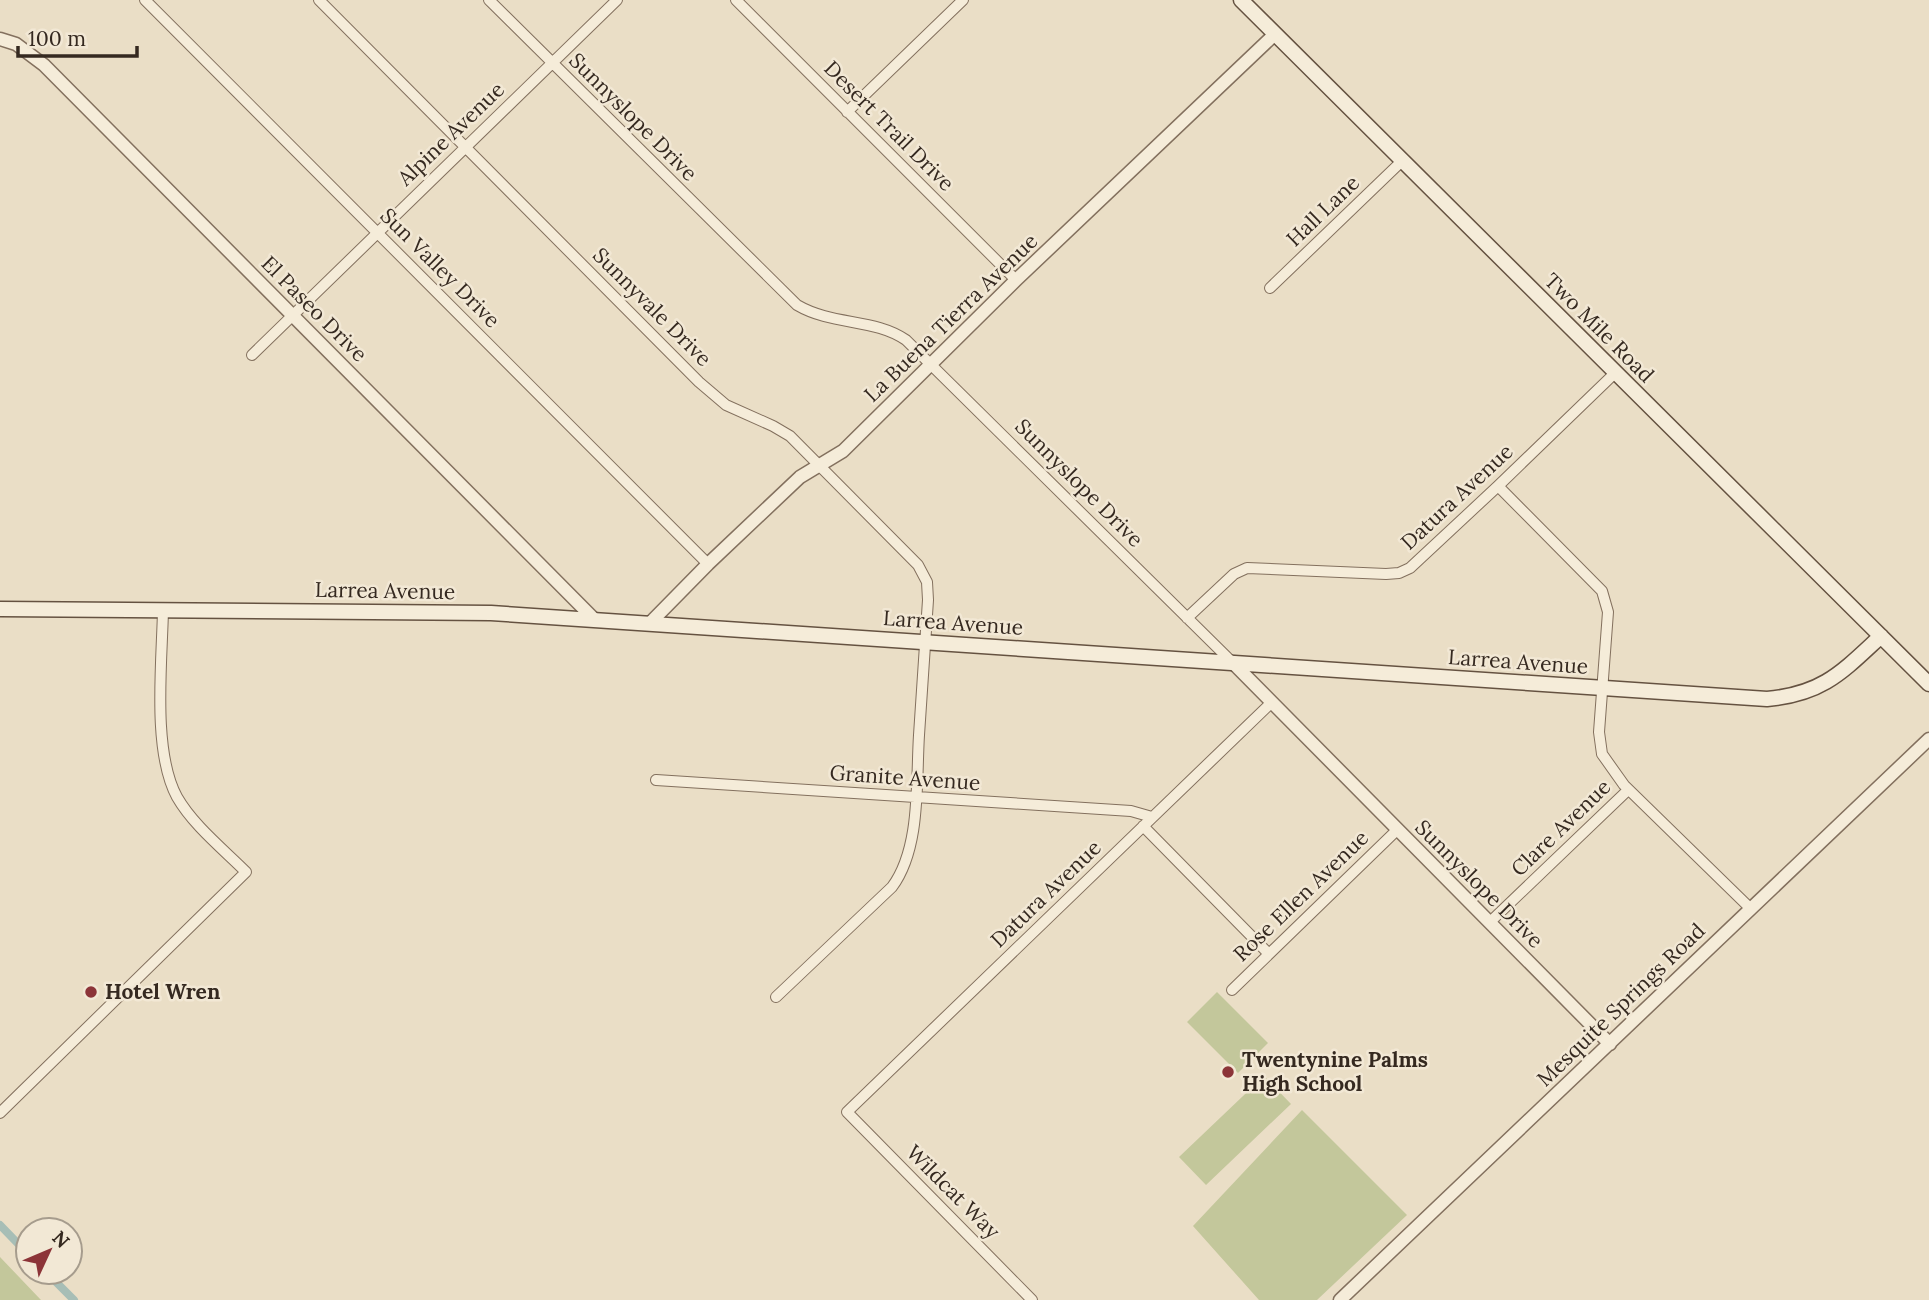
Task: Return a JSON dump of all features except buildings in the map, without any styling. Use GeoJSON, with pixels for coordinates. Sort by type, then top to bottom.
{"type":"FeatureCollection","features":[{"type":"Feature","properties":{"kind":"main road","name":"Two Mile Road"},"geometry":{"type":"LineString","coordinates":[[1241,0],[1929,684]]}},
{"type":"Feature","properties":{"kind":"main road","name":"Larrea Avenue"},"geometry":{"type":"LineString","coordinates":[[0,609],[417,611],[593,618],[1747,698],[1786,697],[1818,688],[1847,668],[1881,636]]}},
{"type":"Feature","properties":{"kind":"street","name":"Sun Valley Drive"},"geometry":{"type":"LineString","coordinates":[[145,0],[708,564]]}},
{"type":"Feature","properties":{"kind":"street","name":"Sunnyvale Drive"},"geometry":{"type":"LineString","coordinates":[[319,0],[699,382],[726,405],[773,425],[790,436],[918,565],[927,582],[912,836],[902,873],[892,887],[776,998]]}},
{"type":"Feature","properties":{"kind":"street","name":"Sunnyslope Drive"},"geometry":{"type":"LineString","coordinates":[[489,0],[797,305],[820,317],[874,326],[898,334],[931,364],[1234,664],[1610,1044]]}},
{"type":"Feature","properties":{"kind":"street","name":"Alpine Avenue"},"geometry":{"type":"LineString","coordinates":[[252,355],[617,0]]}},
{"type":"Feature","properties":{"kind":"street","name":"Desert Trail Drive"},"geometry":{"type":"LineString","coordinates":[[736,0],[1016,280]]}},
{"type":"Feature","properties":{"kind":"street"},"geometry":{"type":"LineString","coordinates":[[847,112],[963,0]]}},
{"type":"Feature","properties":{"kind":"street","name":"La Buena Tierra Avenue"},"geometry":{"type":"LineString","coordinates":[[650,623],[800,477],[843,451],[1016,280],[1275,34]]}},
{"type":"Feature","properties":{"kind":"street","name":"El Paseo Drive"},"geometry":{"type":"LineString","coordinates":[[0,39],[23,48],[44,65],[593,618]]}},
{"type":"Feature","properties":{"kind":"street","name":"Hall Lane"},"geometry":{"type":"LineString","coordinates":[[1270,288],[1402,161]]}},
{"type":"Feature","properties":{"kind":"street","name":"Datura Avenue"},"geometry":{"type":"LineString","coordinates":[[1187,618],[1234,574],[1247,568],[1385,575],[1399,573],[1420,559],[1615,373]]}},
{"type":"Feature","properties":{"kind":"street"},"geometry":{"type":"LineString","coordinates":[[1498,486],[1602,591],[1606,601],[1608,612],[1604,688],[1599,732],[1602,754],[1628,790],[1750,908]]}},
{"type":"Feature","properties":{"kind":"street"},"geometry":{"type":"LineString","coordinates":[[0,1113],[246,872],[194,819],[177,796],[167,766],[162,733],[163,610]]}},
{"type":"Feature","properties":{"kind":"street","name":"Datura Avenue"},"geometry":{"type":"LineString","coordinates":[[847,1112],[1271,703]]}},
{"type":"Feature","properties":{"kind":"street","name":"Mesquite Springs Road"},"geometry":{"type":"LineString","coordinates":[[1340,1300],[1929,738]]}},
{"type":"Feature","properties":{"kind":"street","name":"Granite Avenue"},"geometry":{"type":"LineString","coordinates":[[656,780],[1131,811],[1152,817]]}},
{"type":"Feature","properties":{"kind":"street","name":"Clare Avenue"},"geometry":{"type":"LineString","coordinates":[[1490,922],[1628,790]]}},
{"type":"Feature","properties":{"kind":"street"},"geometry":{"type":"LineString","coordinates":[[1143,826],[1269,954]]}},
{"type":"Feature","properties":{"kind":"street","name":"Rose Ellen Avenue"},"geometry":{"type":"LineString","coordinates":[[1231,990],[1397,830]]}},
{"type":"Feature","properties":{"kind":"street","name":"Wildcat Way"},"geometry":{"type":"LineString","coordinates":[[847,1112],[1032,1300]]}},
{"type":"Feature","properties":{"kind":"green space"},"geometry":{"type":"Polygon","coordinates":[[[1217,992],[1268,1043],[1238,1073],[1187,1022],[1217,992]]]}},
{"type":"Feature","properties":{"kind":"green space"},"geometry":{"type":"Polygon","coordinates":[[[1264,1076],[1291,1104],[1206,1185],[1179,1157],[1264,1076]]]}},
{"type":"Feature","properties":{"kind":"green space"},"geometry":{"type":"Polygon","coordinates":[[[1302,1110],[1407,1215],[1317,1300],[1259,1300],[1193,1226],[1302,1110]]]}},
{"type":"Feature","properties":{"kind":"green space"},"geometry":{"type":"Polygon","coordinates":[[[0,1257],[14,1272],[14,1286],[28,1286],[41,1300],[0,1300],[0,1257]]]}},
{"type":"Feature","properties":{"kind":"waterway"},"geometry":{"type":"LineString","coordinates":[[0,1225],[14,1240]]}},
{"type":"Feature","properties":{"kind":"waterway"},"geometry":{"type":"LineString","coordinates":[[60,1286],[74,1300]]}},
{"type":"Feature","properties":{"kind":"place","name":"Hotel Wren"},"geometry":{"type":"Point","coordinates":[91,992]}},
{"type":"Feature","properties":{"kind":"place","name":"Twentynine Palms High School"},"geometry":{"type":"Point","coordinates":[1228,1072]}}]}
